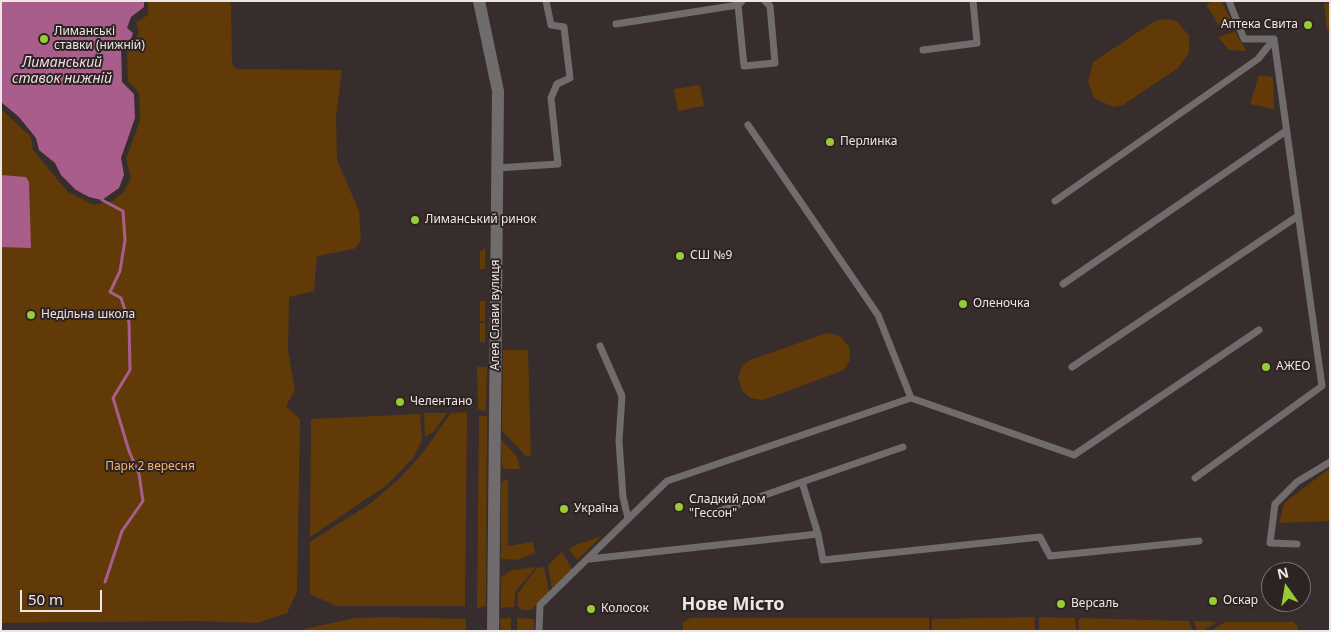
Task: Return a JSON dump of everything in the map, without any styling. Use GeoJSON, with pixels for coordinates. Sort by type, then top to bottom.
{"type":"FeatureCollection","features":[{"type":"Feature","properties":{"kind":"street","name":"Алея Слави вулиця"},"geometry":{"type":"LineString","coordinates":[[480,1],[498,91],[493,631]]}},
{"type":"Feature","properties":{"kind":"lane"},"geometry":{"type":"LineString","coordinates":[[497,168],[558,164],[551,98],[557,84],[570,78],[564,27],[551,25],[546,1]]}},
{"type":"Feature","properties":{"kind":"lane"},"geometry":{"type":"LineString","coordinates":[[616,24],[740,3],[744,66],[775,63],[770,6],[765,1]]}},
{"type":"Feature","properties":{"kind":"lane"},"geometry":{"type":"LineString","coordinates":[[923,50],[977,43],[973,1]]}},
{"type":"Feature","properties":{"kind":"lane"},"geometry":{"type":"LineString","coordinates":[[1229,1],[1244,40],[1274,39]]}},
{"type":"Feature","properties":{"kind":"lane"},"geometry":{"type":"LineString","coordinates":[[1195,478],[1322,386],[1274,39]]}},
{"type":"Feature","properties":{"kind":"lane"},"geometry":{"type":"LineString","coordinates":[[1055,201],[1258,59],[1274,39]]}},
{"type":"Feature","properties":{"kind":"lane"},"geometry":{"type":"LineString","coordinates":[[748,125],[878,315],[911,398]]}},
{"type":"Feature","properties":{"kind":"lane"},"geometry":{"type":"LineString","coordinates":[[1063,284],[1286,131]]}},
{"type":"Feature","properties":{"kind":"lane"},"geometry":{"type":"LineString","coordinates":[[1072,367],[1298,216]]}},
{"type":"Feature","properties":{"kind":"lane"},"geometry":{"type":"LineString","coordinates":[[539,631],[540,605],[667,481],[911,398],[1074,456],[1260,330]]}},
{"type":"Feature","properties":{"kind":"lane"},"geometry":{"type":"LineString","coordinates":[[600,346],[622,396],[619,441],[623,497],[628,518]]}},
{"type":"Feature","properties":{"kind":"lane"},"geometry":{"type":"LineString","coordinates":[[710,514],[902,447]]}},
{"type":"Feature","properties":{"kind":"lane"},"geometry":{"type":"LineString","coordinates":[[1296,544],[1270,543],[1275,504],[1297,482],[1330,462]]}},
{"type":"Feature","properties":{"kind":"lane"},"geometry":{"type":"LineString","coordinates":[[802,482],[818,534],[823,560],[1040,537],[1050,556],[1199,541]]}},
{"type":"Feature","properties":{"kind":"lane"},"geometry":{"type":"LineString","coordinates":[[589,559],[818,534]]}},
{"type":"Feature","properties":{"kind":"green space","name":"Парк 2 вересня"},"geometry":{"type":"Polygon","coordinates":[[[148,1],[228,1],[231,4],[232,64],[237,69],[342,70],[336,118],[337,160],[359,211],[361,241],[354,249],[317,256],[314,291],[289,297],[288,351],[295,390],[286,406],[300,419],[297,592],[287,613],[257,623],[196,621],[1,623],[1,109],[31,137],[33,150],[68,192],[94,205],[112,201],[123,193],[131,178],[126,159],[140,120],[139,93],[128,81],[127,47],[133,44],[139,32],[136,22],[148,15],[148,1]]]}},
{"type":"Feature","properties":{"kind":"green space"},"geometry":{"type":"Polygon","coordinates":[[[1213,1],[1221,1],[1232,22],[1220,27],[1206,5],[1213,1]]]}},
{"type":"Feature","properties":{"kind":"green space"},"geometry":{"type":"Polygon","coordinates":[[[1324,3],[1330,3],[1330,30],[1327,30],[1324,3]]]}},
{"type":"Feature","properties":{"kind":"green space"},"geometry":{"type":"Polygon","coordinates":[[[1170,19],[1178,22],[1189,36],[1189,53],[1178,68],[1123,105],[1113,107],[1094,98],[1088,82],[1093,62],[1150,24],[1159,20],[1170,19]]]}},
{"type":"Feature","properties":{"kind":"green space"},"geometry":{"type":"Polygon","coordinates":[[[1235,31],[1246,51],[1229,50],[1218,37],[1235,31]]]}},
{"type":"Feature","properties":{"kind":"green space"},"geometry":{"type":"Polygon","coordinates":[[[1259,75],[1273,77],[1274,109],[1250,104],[1259,75]]]}},
{"type":"Feature","properties":{"kind":"green space"},"geometry":{"type":"Polygon","coordinates":[[[700,85],[704,106],[678,111],[674,89],[700,85]]]}},
{"type":"Feature","properties":{"kind":"green space"},"geometry":{"type":"Polygon","coordinates":[[[485,248],[485,269],[480,269],[480,252],[485,248]]]}},
{"type":"Feature","properties":{"kind":"green space"},"geometry":{"type":"Polygon","coordinates":[[[480,301],[485,301],[485,321],[480,321],[480,301]]]}},
{"type":"Feature","properties":{"kind":"green space"},"geometry":{"type":"Polygon","coordinates":[[[480,323],[485,323],[485,342],[480,342],[480,323]]]}},
{"type":"Feature","properties":{"kind":"green space"},"geometry":{"type":"Polygon","coordinates":[[[827,333],[840,336],[849,347],[850,360],[844,370],[763,400],[751,398],[742,391],[738,377],[743,365],[750,360],[827,333]]]}},
{"type":"Feature","properties":{"kind":"green space"},"geometry":{"type":"Polygon","coordinates":[[[503,350],[528,350],[531,455],[526,456],[502,431],[503,350]]]}},
{"type":"Feature","properties":{"kind":"green space"},"geometry":{"type":"Polygon","coordinates":[[[477,367],[487,367],[486,411],[478,409],[477,367]]]}},
{"type":"Feature","properties":{"kind":"green space"},"geometry":{"type":"Polygon","coordinates":[[[467,412],[465,606],[336,606],[310,594],[310,542],[371,503],[401,477],[421,455],[451,413],[467,412]]]}},
{"type":"Feature","properties":{"kind":"green space"},"geometry":{"type":"Polygon","coordinates":[[[424,413],[447,413],[434,431],[425,437],[424,413]]]}},
{"type":"Feature","properties":{"kind":"green space"},"geometry":{"type":"Polygon","coordinates":[[[420,414],[422,441],[413,458],[387,485],[310,537],[311,419],[420,414]]]}},
{"type":"Feature","properties":{"kind":"green space"},"geometry":{"type":"Polygon","coordinates":[[[479,416],[487,416],[486,606],[477,608],[479,416]]]}},
{"type":"Feature","properties":{"kind":"green space"},"geometry":{"type":"Polygon","coordinates":[[[501,439],[517,457],[520,469],[505,469],[502,466],[501,439]]]}},
{"type":"Feature","properties":{"kind":"green space"},"geometry":{"type":"Polygon","coordinates":[[[1330,468],[1330,521],[1279,523],[1284,503],[1330,468]]]}},
{"type":"Feature","properties":{"kind":"green space"},"geometry":{"type":"Polygon","coordinates":[[[508,480],[508,546],[533,542],[535,553],[517,560],[501,559],[501,485],[503,481],[508,480]]]}},
{"type":"Feature","properties":{"kind":"green space"},"geometry":{"type":"Polygon","coordinates":[[[602,536],[577,560],[569,549],[576,545],[602,536]]]}},
{"type":"Feature","properties":{"kind":"green space"},"geometry":{"type":"Polygon","coordinates":[[[562,552],[572,569],[552,589],[548,565],[562,552]]]}},
{"type":"Feature","properties":{"kind":"green space"},"geometry":{"type":"Polygon","coordinates":[[[536,567],[515,592],[514,607],[501,608],[501,577],[512,570],[536,567]]]}},
{"type":"Feature","properties":{"kind":"green space"},"geometry":{"type":"Polygon","coordinates":[[[544,567],[549,592],[531,610],[522,610],[517,605],[518,593],[537,568],[544,567]]]}},
{"type":"Feature","properties":{"kind":"green space"},"geometry":{"type":"Polygon","coordinates":[[[1035,617],[1035,631],[932,631],[932,619],[1035,617]]]}},
{"type":"Feature","properties":{"kind":"green space"},"geometry":{"type":"Polygon","coordinates":[[[1039,617],[1075,618],[1076,631],[1039,631],[1039,617]]]}},
{"type":"Feature","properties":{"kind":"green space"},"geometry":{"type":"Polygon","coordinates":[[[355,618],[466,619],[466,631],[295,631],[355,618]]]}},
{"type":"Feature","properties":{"kind":"green space"},"geometry":{"type":"Polygon","coordinates":[[[511,618],[511,631],[501,631],[499,619],[511,618]]]}},
{"type":"Feature","properties":{"kind":"green space"},"geometry":{"type":"Polygon","coordinates":[[[517,618],[534,619],[534,631],[517,631],[517,618]]]}},
{"type":"Feature","properties":{"kind":"green space"},"geometry":{"type":"Polygon","coordinates":[[[691,618],[929,618],[929,631],[683,631],[683,622],[691,618]]]}},
{"type":"Feature","properties":{"kind":"green space"},"geometry":{"type":"Polygon","coordinates":[[[1081,618],[1189,621],[1193,631],[1079,631],[1078,620],[1081,618]]]}},
{"type":"Feature","properties":{"kind":"green space"},"geometry":{"type":"Polygon","coordinates":[[[1194,621],[1217,622],[1203,631],[1197,631],[1194,621]]]}},
{"type":"Feature","properties":{"kind":"green space"},"geometry":{"type":"Polygon","coordinates":[[[1225,622],[1293,622],[1297,625],[1298,631],[1210,631],[1225,622]]]}},
{"type":"Feature","properties":{"kind":"water","name":"Лиманський ставок нижній"},"geometry":{"type":"Polygon","coordinates":[[[1,1],[144,1],[144,7],[131,17],[127,28],[133,33],[131,39],[121,45],[122,82],[134,94],[135,118],[121,158],[124,175],[119,188],[102,200],[89,197],[76,190],[61,175],[55,163],[39,150],[36,138],[19,117],[1,102],[1,1]]]}},
{"type":"Feature","properties":{"kind":"water"},"geometry":{"type":"Polygon","coordinates":[[[1,175],[26,177],[29,182],[31,248],[1,247],[1,175]]]}},
{"type":"Feature","properties":{"kind":"waterway"},"geometry":{"type":"LineString","coordinates":[[102,200],[123,211],[125,240],[120,271],[110,292],[121,298],[129,322],[130,370],[113,398],[129,451],[139,474],[143,501],[122,531],[105,582]]}},
{"type":"Feature","properties":{"kind":"place","name":"Аптека Свита"},"geometry":{"type":"Point","coordinates":[1308,25]}},
{"type":"Feature","properties":{"kind":"place","name":"Лиманські ставки (нижній)"},"geometry":{"type":"Point","coordinates":[44,39]}},
{"type":"Feature","properties":{"kind":"place","name":"Перлинка"},"geometry":{"type":"Point","coordinates":[830,142]}},
{"type":"Feature","properties":{"kind":"place","name":"Лиманський ринок"},"geometry":{"type":"Point","coordinates":[415,220]}},
{"type":"Feature","properties":{"kind":"place","name":"СШ №9"},"geometry":{"type":"Point","coordinates":[680,256]}},
{"type":"Feature","properties":{"kind":"place","name":"Оленочка"},"geometry":{"type":"Point","coordinates":[963,304]}},
{"type":"Feature","properties":{"kind":"place","name":"Недільна школа"},"geometry":{"type":"Point","coordinates":[31,315]}},
{"type":"Feature","properties":{"kind":"place","name":"АЖЕО"},"geometry":{"type":"Point","coordinates":[1266,367]}},
{"type":"Feature","properties":{"kind":"place","name":"Челентано"},"geometry":{"type":"Point","coordinates":[400,402]}},
{"type":"Feature","properties":{"kind":"place","name":"Сладкий дом \"Гессон\""},"geometry":{"type":"Point","coordinates":[679,507]}},
{"type":"Feature","properties":{"kind":"place","name":"Україна"},"geometry":{"type":"Point","coordinates":[564,509]}},
{"type":"Feature","properties":{"kind":"place","name":"Оскар"},"geometry":{"type":"Point","coordinates":[1213,601]}},
{"type":"Feature","properties":{"kind":"place","name":"Версаль"},"geometry":{"type":"Point","coordinates":[1061,604]}},
{"type":"Feature","properties":{"kind":"place","name":"Колосок"},"geometry":{"type":"Point","coordinates":[591,609]}},
{"type":"Feature","properties":{"kind":"district","name":"Нове Місто"},"geometry":{"type":"Point","coordinates":[733,605]}}]}
